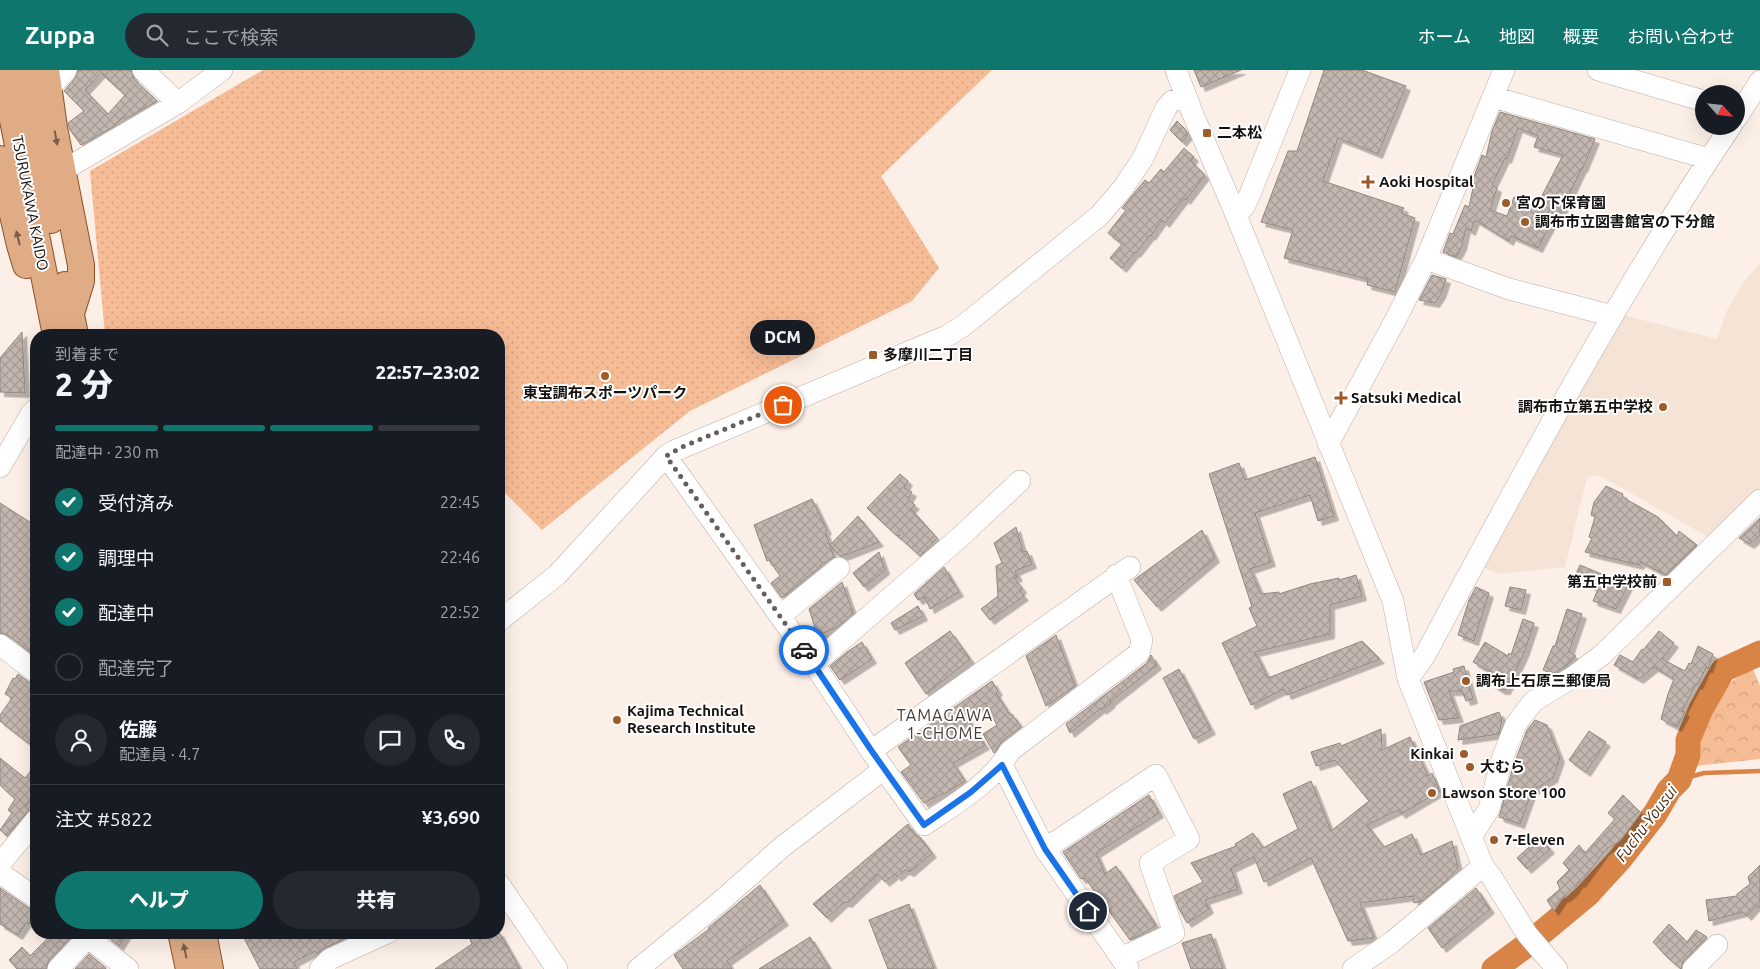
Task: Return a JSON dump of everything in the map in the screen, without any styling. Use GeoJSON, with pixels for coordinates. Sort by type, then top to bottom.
{"type":"FeatureCollection","features":[{"type":"Feature","properties":{"kind":"main road","name":"TSURUKAWA KAIDO"},"geometry":{"type":"LineString","coordinates":[[3,70],[44,183]]}},
{"type":"Feature","properties":{"kind":"main road","name":"TSURUKAWA KAIDO"},"geometry":{"type":"LineString","coordinates":[[26,70],[64,329]]}},
{"type":"Feature","properties":{"kind":"main road"},"geometry":{"type":"LineString","coordinates":[[44,183],[47,80]]}},
{"type":"Feature","properties":{"kind":"main road"},"geometry":{"type":"LineString","coordinates":[[0,161],[28,271],[64,329]]}},
{"type":"Feature","properties":{"kind":"main road"},"geometry":{"type":"LineString","coordinates":[[183,939],[189,969]]}},
{"type":"Feature","properties":{"kind":"main road"},"geometry":{"type":"LineString","coordinates":[[204,939],[210,969]]}},
{"type":"Feature","properties":{"kind":"street"},"geometry":{"type":"LineString","coordinates":[[47,80],[66,70]]}},
{"type":"Feature","properties":{"kind":"street"},"geometry":{"type":"LineString","coordinates":[[143,70],[178,103]]}},
{"type":"Feature","properties":{"kind":"street"},"geometry":{"type":"LineString","coordinates":[[44,183],[178,103],[222,70]]}},
{"type":"Feature","properties":{"kind":"street"},"geometry":{"type":"LineString","coordinates":[[1176,70],[1393,601],[1408,679],[1483,866],[1527,934],[1557,969]]}},
{"type":"Feature","properties":{"kind":"street"},"geometry":{"type":"LineString","coordinates":[[1236,215],[1244,207],[1250,194],[1300,70]]}},
{"type":"Feature","properties":{"kind":"street"},"geometry":{"type":"LineString","coordinates":[[1328,444],[1397,317],[1426,259],[1504,70]]}},
{"type":"Feature","properties":{"kind":"street"},"geometry":{"type":"LineString","coordinates":[[1598,70],[1695,98]]}},
{"type":"Feature","properties":{"kind":"street"},"geometry":{"type":"LineString","coordinates":[[1745,104],[1760,82]]}},
{"type":"Feature","properties":{"kind":"street"},"geometry":{"type":"LineString","coordinates":[[505,615],[557,575],[666,456],[682,447],[947,336],[963,326],[1099,216],[1123,188],[1143,158],[1166,108],[1172,101],[1186,97]]}},
{"type":"Feature","properties":{"kind":"street"},"geometry":{"type":"LineString","coordinates":[[1493,97],[1709,159]]}},
{"type":"Feature","properties":{"kind":"street"},"geometry":{"type":"LineString","coordinates":[[1408,679],[1424,657],[1546,432],[1613,316],[1724,135]]}},
{"type":"Feature","properties":{"kind":"street"},"geometry":{"type":"LineString","coordinates":[[1426,259],[1508,289],[1613,316]]}},
{"type":"Feature","properties":{"kind":"street"},"geometry":{"type":"LineString","coordinates":[[0,467],[30,416]]}},
{"type":"Feature","properties":{"kind":"street"},"geometry":{"type":"LineString","coordinates":[[666,456],[814,664],[871,750],[924,825],[971,792],[1002,765],[1010,751],[1139,653],[1142,640],[1123,571],[871,750]]}},
{"type":"Feature","properties":{"kind":"street"},"geometry":{"type":"LineString","coordinates":[[814,664],[959,538],[1020,481]]}},
{"type":"Feature","properties":{"kind":"street"},"geometry":{"type":"LineString","coordinates":[[1471,837],[1489,809],[1502,758],[1516,724],[1534,701],[1573,677],[1603,654],[1759,503]]}},
{"type":"Feature","properties":{"kind":"street"},"geometry":{"type":"LineString","coordinates":[[780,616],[839,568]]}},
{"type":"Feature","properties":{"kind":"street"},"geometry":{"type":"LineString","coordinates":[[0,645],[30,668]]}},
{"type":"Feature","properties":{"kind":"street"},"geometry":{"type":"LineString","coordinates":[[1002,765],[1045,849],[1125,963],[1174,933],[1150,863],[1189,839],[1156,775],[1045,849]]}},
{"type":"Feature","properties":{"kind":"street"},"geometry":{"type":"LineString","coordinates":[[638,969],[782,848],[884,769]]}},
{"type":"Feature","properties":{"kind":"street"},"geometry":{"type":"LineString","coordinates":[[0,864],[30,827]]}},
{"type":"Feature","properties":{"kind":"street"},"geometry":{"type":"LineString","coordinates":[[1353,969],[1392,942],[1483,866]]}},
{"type":"Feature","properties":{"kind":"street"},"geometry":{"type":"LineString","coordinates":[[0,873],[30,894]]}},
{"type":"Feature","properties":{"kind":"street"},"geometry":{"type":"LineString","coordinates":[[505,895],[557,969]]}},
{"type":"Feature","properties":{"kind":"street"},"geometry":{"type":"LineString","coordinates":[[58,969],[81,939]]}},
{"type":"Feature","properties":{"kind":"street"},"geometry":{"type":"LineString","coordinates":[[89,939],[125,968]]}},
{"type":"Feature","properties":{"kind":"street"},"geometry":{"type":"LineString","coordinates":[[320,969],[330,959],[374,939]]}},
{"type":"Feature","properties":{"kind":"street"},"geometry":{"type":"LineString","coordinates":[[1693,969],[1718,945]]}},
{"type":"Feature","properties":{"kind":"shaded area","name":"調布市立第五中学校"},"geometry":{"type":"Polygon","coordinates":[[[1760,263],[1760,487],[1708,537],[1599,475],[1587,477],[1565,567],[1499,574],[1478,565],[1619,314],[1717,339],[1727,310],[1743,283],[1760,263]]]}},
{"type":"Feature","properties":{"kind":"green space"},"geometry":{"type":"Polygon","coordinates":[[[263,70],[992,70],[881,176],[939,268],[912,301],[690,411],[542,530],[505,493],[505,329],[104,329],[90,171],[263,70]]]}},
{"type":"Feature","properties":{"kind":"green space"},"geometry":{"type":"Polygon","coordinates":[[[1752,667],[1760,686],[1760,759],[1695,766],[1700,733],[1727,685],[1752,667]]]}},
{"type":"Feature","properties":{"kind":"building"},"geometry":{"type":"Polygon","coordinates":[[[78,70],[131,70],[134,79],[157,101],[125,119],[123,117],[113,127],[81,145],[70,130],[68,123],[84,111],[64,91],[75,78],[78,70]],[[101,73],[85,90],[108,114],[125,95],[101,73]]]}},
{"type":"Feature","properties":{"kind":"building"},"geometry":{"type":"Polygon","coordinates":[[[1194,70],[1241,70],[1201,87],[1194,70]]]}},
{"type":"Feature","properties":{"kind":"building"},"geometry":{"type":"Polygon","coordinates":[[[1324,70],[1362,70],[1406,86],[1378,154],[1338,138],[1323,181],[1404,208],[1401,213],[1415,218],[1395,292],[1367,285],[1368,279],[1284,258],[1293,230],[1261,222],[1288,151],[1297,151],[1324,70]]]}},
{"type":"Feature","properties":{"kind":"building"},"geometry":{"type":"Polygon","coordinates":[[[1500,112],[1595,139],[1559,216],[1556,214],[1538,248],[1511,236],[1509,241],[1475,220],[1471,231],[1466,228],[1462,246],[1456,257],[1443,252],[1450,233],[1453,234],[1465,205],[1469,207],[1474,183],[1472,182],[1482,155],[1486,157],[1492,131],[1500,112]],[[1518,128],[1507,159],[1505,158],[1492,185],[1497,188],[1490,210],[1507,216],[1514,197],[1535,209],[1563,155],[1534,147],[1538,136],[1518,128]]]}},
{"type":"Feature","properties":{"kind":"building"},"geometry":{"type":"Polygon","coordinates":[[[1177,121],[1188,135],[1182,142],[1170,130],[1177,121]]]}},
{"type":"Feature","properties":{"kind":"building"},"geometry":{"type":"Polygon","coordinates":[[[1184,148],[1194,157],[1191,161],[1205,175],[1186,200],[1184,198],[1165,223],[1162,220],[1151,236],[1122,268],[1110,258],[1122,244],[1108,233],[1126,210],[1122,208],[1145,180],[1149,183],[1161,169],[1164,172],[1184,148]]]}},
{"type":"Feature","properties":{"kind":"building"},"geometry":{"type":"Polygon","coordinates":[[[1432,275],[1446,279],[1441,294],[1435,303],[1419,300],[1432,275]]]}},
{"type":"Feature","properties":{"kind":"building"},"geometry":{"type":"Polygon","coordinates":[[[22,332],[25,393],[0,392],[0,358],[22,332]]]}},
{"type":"Feature","properties":{"kind":"building"},"geometry":{"type":"Polygon","coordinates":[[[1315,457],[1334,516],[1318,521],[1310,495],[1255,513],[1271,562],[1250,569],[1261,594],[1279,592],[1279,594],[1310,584],[1339,578],[1339,580],[1356,575],[1362,596],[1330,605],[1330,634],[1255,652],[1268,678],[1362,641],[1380,659],[1287,695],[1284,689],[1251,705],[1222,643],[1257,626],[1249,608],[1252,607],[1209,474],[1239,463],[1245,480],[1315,457]]]}},
{"type":"Feature","properties":{"kind":"building"},"geometry":{"type":"Polygon","coordinates":[[[900,474],[908,481],[904,488],[912,492],[908,499],[915,505],[911,509],[937,538],[920,556],[898,536],[900,535],[897,536],[867,508],[900,474]]]}},
{"type":"Feature","properties":{"kind":"building"},"geometry":{"type":"Polygon","coordinates":[[[1606,486],[1623,494],[1622,497],[1658,517],[1677,536],[1679,531],[1697,545],[1666,575],[1641,562],[1639,565],[1585,552],[1592,538],[1589,537],[1595,517],[1591,515],[1594,502],[1606,486]]]}},
{"type":"Feature","properties":{"kind":"building"},"geometry":{"type":"Polygon","coordinates":[[[812,499],[827,530],[825,531],[834,557],[820,565],[782,598],[771,583],[780,576],[769,560],[767,561],[754,525],[812,499]]]}},
{"type":"Feature","properties":{"kind":"building"},"geometry":{"type":"Polygon","coordinates":[[[0,503],[30,522],[30,652],[8,635],[0,633],[0,503]]]}},
{"type":"Feature","properties":{"kind":"building"},"geometry":{"type":"Polygon","coordinates":[[[858,516],[879,542],[839,556],[830,545],[858,516]]]}},
{"type":"Feature","properties":{"kind":"building"},"geometry":{"type":"Polygon","coordinates":[[[1760,518],[1760,535],[1750,544],[1739,538],[1760,518]]]}},
{"type":"Feature","properties":{"kind":"building"},"geometry":{"type":"Polygon","coordinates":[[[1016,527],[1023,552],[1027,551],[1032,564],[1015,571],[1018,577],[1014,578],[1022,588],[1020,592],[1024,596],[990,620],[981,609],[998,596],[996,566],[1002,563],[994,543],[1016,527]]]}},
{"type":"Feature","properties":{"kind":"building"},"geometry":{"type":"Polygon","coordinates":[[[1202,530],[1215,558],[1157,607],[1134,580],[1202,530]]]}},
{"type":"Feature","properties":{"kind":"building"},"geometry":{"type":"Polygon","coordinates":[[[879,552],[885,570],[864,587],[853,573],[879,552]]]}},
{"type":"Feature","properties":{"kind":"building"},"geometry":{"type":"Polygon","coordinates":[[[1580,565],[1628,585],[1616,609],[1593,601],[1598,589],[1574,578],[1580,565]]]}},
{"type":"Feature","properties":{"kind":"building"},"geometry":{"type":"Polygon","coordinates":[[[944,567],[959,592],[930,609],[925,597],[918,600],[914,594],[944,567]]]}},
{"type":"Feature","properties":{"kind":"building"},"geometry":{"type":"Polygon","coordinates":[[[842,582],[853,613],[836,628],[821,634],[825,638],[816,646],[808,634],[815,628],[809,609],[842,582]]]}},
{"type":"Feature","properties":{"kind":"building"},"geometry":{"type":"Polygon","coordinates":[[[1476,587],[1489,593],[1474,641],[1458,635],[1469,600],[1476,587]]]}},
{"type":"Feature","properties":{"kind":"building"},"geometry":{"type":"Polygon","coordinates":[[[1510,587],[1526,590],[1521,610],[1505,606],[1510,587]]]}},
{"type":"Feature","properties":{"kind":"building"},"geometry":{"type":"Polygon","coordinates":[[[918,606],[923,616],[895,630],[891,623],[918,606]]]}},
{"type":"Feature","properties":{"kind":"building"},"geometry":{"type":"Polygon","coordinates":[[[1567,609],[1582,614],[1569,652],[1576,656],[1565,667],[1553,674],[1543,670],[1553,646],[1555,646],[1567,609]]]}},
{"type":"Feature","properties":{"kind":"building"},"geometry":{"type":"Polygon","coordinates":[[[1523,619],[1534,623],[1524,653],[1506,690],[1501,690],[1493,685],[1498,676],[1473,662],[1485,642],[1508,656],[1509,653],[1511,655],[1523,619]]]}},
{"type":"Feature","properties":{"kind":"building"},"geometry":{"type":"Polygon","coordinates":[[[950,631],[970,659],[926,694],[905,663],[950,631]]]}},
{"type":"Feature","properties":{"kind":"building"},"geometry":{"type":"Polygon","coordinates":[[[1659,631],[1674,643],[1662,659],[1685,671],[1689,663],[1691,664],[1698,646],[1713,654],[1708,669],[1706,667],[1698,685],[1696,684],[1682,711],[1685,712],[1677,727],[1661,719],[1674,679],[1654,667],[1639,679],[1614,665],[1620,655],[1633,662],[1659,631]]]}},
{"type":"Feature","properties":{"kind":"building"},"geometry":{"type":"Polygon","coordinates":[[[1056,635],[1075,686],[1046,706],[1026,656],[1056,635]]]}},
{"type":"Feature","properties":{"kind":"building"},"geometry":{"type":"Polygon","coordinates":[[[862,642],[872,659],[840,680],[830,666],[862,642]]]}},
{"type":"Feature","properties":{"kind":"building"},"geometry":{"type":"Polygon","coordinates":[[[1151,655],[1157,665],[1111,703],[1102,710],[1101,708],[1070,733],[1066,724],[1147,663],[1151,655]]]}},
{"type":"Feature","properties":{"kind":"building"},"geometry":{"type":"Polygon","coordinates":[[[1464,666],[1473,699],[1466,701],[1462,691],[1449,691],[1459,718],[1439,720],[1424,682],[1454,672],[1453,669],[1464,666]]]}},
{"type":"Feature","properties":{"kind":"building"},"geometry":{"type":"Polygon","coordinates":[[[1179,669],[1211,730],[1194,739],[1163,678],[1179,669]]]}},
{"type":"Feature","properties":{"kind":"building"},"geometry":{"type":"Polygon","coordinates":[[[18,674],[30,682],[30,744],[0,721],[0,715],[12,698],[5,694],[13,678],[15,679],[18,674]]]}},
{"type":"Feature","properties":{"kind":"building"},"geometry":{"type":"Polygon","coordinates":[[[992,681],[998,691],[996,693],[1010,715],[1012,714],[1021,727],[1002,741],[994,753],[983,734],[997,725],[985,703],[966,716],[985,745],[953,763],[965,781],[944,794],[924,803],[901,772],[911,765],[898,747],[992,681]]]}},
{"type":"Feature","properties":{"kind":"building"},"geometry":{"type":"Polygon","coordinates":[[[1499,712],[1502,719],[1499,734],[1458,740],[1460,726],[1499,712]]]}},
{"type":"Feature","properties":{"kind":"building"},"geometry":{"type":"Polygon","coordinates":[[[1535,720],[1547,725],[1560,758],[1553,778],[1532,791],[1520,824],[1499,817],[1513,767],[1527,730],[1535,720]]]}},
{"type":"Feature","properties":{"kind":"building"},"geometry":{"type":"Polygon","coordinates":[[[1381,729],[1382,750],[1410,737],[1428,776],[1432,773],[1440,791],[1401,814],[1398,810],[1367,825],[1384,847],[1412,834],[1421,855],[1452,841],[1458,868],[1446,881],[1422,901],[1414,903],[1413,896],[1360,903],[1374,938],[1348,941],[1311,858],[1264,882],[1254,857],[1231,868],[1238,889],[1205,900],[1209,909],[1187,923],[1174,896],[1203,882],[1191,863],[1236,846],[1235,844],[1253,833],[1263,848],[1298,829],[1283,794],[1311,781],[1331,831],[1369,801],[1335,760],[1316,766],[1311,752],[1340,743],[1341,746],[1381,729]]]}},
{"type":"Feature","properties":{"kind":"building"},"geometry":{"type":"Polygon","coordinates":[[[1589,731],[1606,742],[1586,772],[1569,760],[1589,731]]]}},
{"type":"Feature","properties":{"kind":"building"},"geometry":{"type":"Polygon","coordinates":[[[0,758],[25,778],[30,772],[30,800],[25,807],[29,810],[7,836],[0,830],[12,813],[8,810],[15,799],[0,785],[0,758]]]}},
{"type":"Feature","properties":{"kind":"building"},"geometry":{"type":"Polygon","coordinates":[[[1149,795],[1159,813],[1096,853],[1105,874],[1116,866],[1156,925],[1130,940],[1085,878],[1081,879],[1063,852],[1149,795]]]}},
{"type":"Feature","properties":{"kind":"building"},"geometry":{"type":"Polygon","coordinates":[[[1623,795],[1641,813],[1620,841],[1605,850],[1581,883],[1579,882],[1574,890],[1565,898],[1564,896],[1554,911],[1547,900],[1560,889],[1557,882],[1569,870],[1563,863],[1579,845],[1585,853],[1615,819],[1608,813],[1623,795]]]}},
{"type":"Feature","properties":{"kind":"building"},"geometry":{"type":"Polygon","coordinates":[[[908,824],[932,853],[910,872],[905,870],[897,877],[895,874],[885,882],[878,874],[848,903],[844,902],[827,918],[813,904],[908,824]]]}},
{"type":"Feature","properties":{"kind":"building"},"geometry":{"type":"Polygon","coordinates":[[[1540,837],[1550,849],[1527,869],[1517,858],[1540,837]]]}},
{"type":"Feature","properties":{"kind":"building"},"geometry":{"type":"Polygon","coordinates":[[[1760,865],[1760,907],[1758,908],[1757,905],[1747,916],[1743,912],[1709,921],[1706,900],[1737,896],[1750,884],[1748,877],[1760,865]]]}},
{"type":"Feature","properties":{"kind":"building"},"geometry":{"type":"Polygon","coordinates":[[[760,885],[784,921],[727,961],[732,969],[683,969],[674,955],[709,929],[760,885]]]}},
{"type":"Feature","properties":{"kind":"building"},"geometry":{"type":"Polygon","coordinates":[[[0,888],[30,908],[30,923],[27,922],[18,935],[0,924],[0,888]]]}},
{"type":"Feature","properties":{"kind":"building"},"geometry":{"type":"Polygon","coordinates":[[[1476,888],[1490,909],[1442,948],[1428,928],[1476,888]]]}},
{"type":"Feature","properties":{"kind":"building"},"geometry":{"type":"Polygon","coordinates":[[[909,904],[934,969],[888,969],[869,920],[909,904]]]}},
{"type":"Feature","properties":{"kind":"building"},"geometry":{"type":"Polygon","coordinates":[[[1669,924],[1687,942],[1696,930],[1707,937],[1684,960],[1681,969],[1653,942],[1669,924]]]}},
{"type":"Feature","properties":{"kind":"building"},"geometry":{"type":"Polygon","coordinates":[[[1211,934],[1223,969],[1191,969],[1182,943],[1211,934]]]}},
{"type":"Feature","properties":{"kind":"building"},"geometry":{"type":"Polygon","coordinates":[[[810,937],[830,969],[759,969],[810,937]]]}},
{"type":"Feature","properties":{"kind":"building"},"geometry":{"type":"Polygon","coordinates":[[[47,939],[69,939],[49,960],[46,969],[17,969],[9,960],[22,947],[30,956],[47,939]]]}},
{"type":"Feature","properties":{"kind":"building"},"geometry":{"type":"Polygon","coordinates":[[[111,939],[124,939],[119,946],[111,939]]]}},
{"type":"Feature","properties":{"kind":"building"},"geometry":{"type":"Polygon","coordinates":[[[245,939],[344,939],[317,954],[315,951],[294,962],[297,969],[260,969],[245,939]]]}},
{"type":"Feature","properties":{"kind":"building"},"geometry":{"type":"Polygon","coordinates":[[[470,939],[503,939],[520,969],[435,969],[472,944],[470,939]]]}},
{"type":"Feature","properties":{"kind":"building"},"geometry":{"type":"Polygon","coordinates":[[[89,954],[106,968],[75,969],[89,954]]]}},
{"type":"Feature","properties":{"kind":"waterway","name":"Fuchu-Yousui"},"geometry":{"type":"LineString","coordinates":[[1540,934],[1587,895],[1620,859],[1655,814],[1669,790],[1679,780],[1688,755],[1688,740],[1701,709],[1723,670],[1760,653]]}},
{"type":"Feature","properties":{"kind":"waterway"},"geometry":{"type":"LineString","coordinates":[[1679,780],[1704,773],[1760,771]]}},
{"type":"Feature","properties":{"kind":"waterway","name":"Fuchu-Yousui"},"geometry":{"type":"LineString","coordinates":[[1494,969],[1524,947]]}},
{"type":"Feature","properties":{"kind":"way so far"},"geometry":{"type":"LineString","coordinates":[[783,405],[682,447],[666,456],[804,650]]}},
{"type":"Feature","properties":{"kind":"place","name":"二本松"},"geometry":{"type":"Point","coordinates":[1207,133]}},
{"type":"Feature","properties":{"kind":"place","name":"Aoki Hospital"},"geometry":{"type":"Point","coordinates":[1368,182]}},
{"type":"Feature","properties":{"kind":"place","name":"宮の下保育園"},"geometry":{"type":"Point","coordinates":[1506,203]}},
{"type":"Feature","properties":{"kind":"place","name":"調布市立図書館宮の下分館"},"geometry":{"type":"Point","coordinates":[1525,222]}},
{"type":"Feature","properties":{"kind":"place","name":"多摩川二丁目"},"geometry":{"type":"Point","coordinates":[873,355]}},
{"type":"Feature","properties":{"kind":"place","name":"東宝調布スポーツパーク"},"geometry":{"type":"Point","coordinates":[605,376]}},
{"type":"Feature","properties":{"kind":"place","name":"Satsuki Medical"},"geometry":{"type":"Point","coordinates":[1341,398]}},
{"type":"Feature","properties":{"kind":"place","name":"DCM"},"geometry":{"type":"Point","coordinates":[783,405]}},
{"type":"Feature","properties":{"kind":"place","name":"調布市立第五中学校"},"geometry":{"type":"Point","coordinates":[1663,407]}},
{"type":"Feature","properties":{"kind":"place","name":"第五中学校前"},"geometry":{"type":"Point","coordinates":[1667,582]}},
{"type":"Feature","properties":{"kind":"place","name":"調布上石原三郵便局"},"geometry":{"type":"Point","coordinates":[1466,681]}},
{"type":"Feature","properties":{"kind":"place","name":"Kajima Technical Research Institute"},"geometry":{"type":"Point","coordinates":[617,720]}},
{"type":"Feature","properties":{"kind":"place","name":"Kinkai"},"geometry":{"type":"Point","coordinates":[1464,754]}},
{"type":"Feature","properties":{"kind":"place","name":"大むら"},"geometry":{"type":"Point","coordinates":[1470,767]}},
{"type":"Feature","properties":{"kind":"place","name":"Lawson Store 100"},"geometry":{"type":"Point","coordinates":[1432,793]}},
{"type":"Feature","properties":{"kind":"place","name":"7-Eleven"},"geometry":{"type":"Point","coordinates":[1494,840]}},
{"type":"Feature","properties":{"kind":"district","name":"TAMAGAWA 1-CHOME"},"geometry":{"type":"Point","coordinates":[945,724]}},
{"type":"Feature","properties":{"kind":"route"},"geometry":{"type":"LineString","coordinates":[[804,650],[924,825],[971,792],[1002,765],[1045,849],[1088,911]]}}]}
